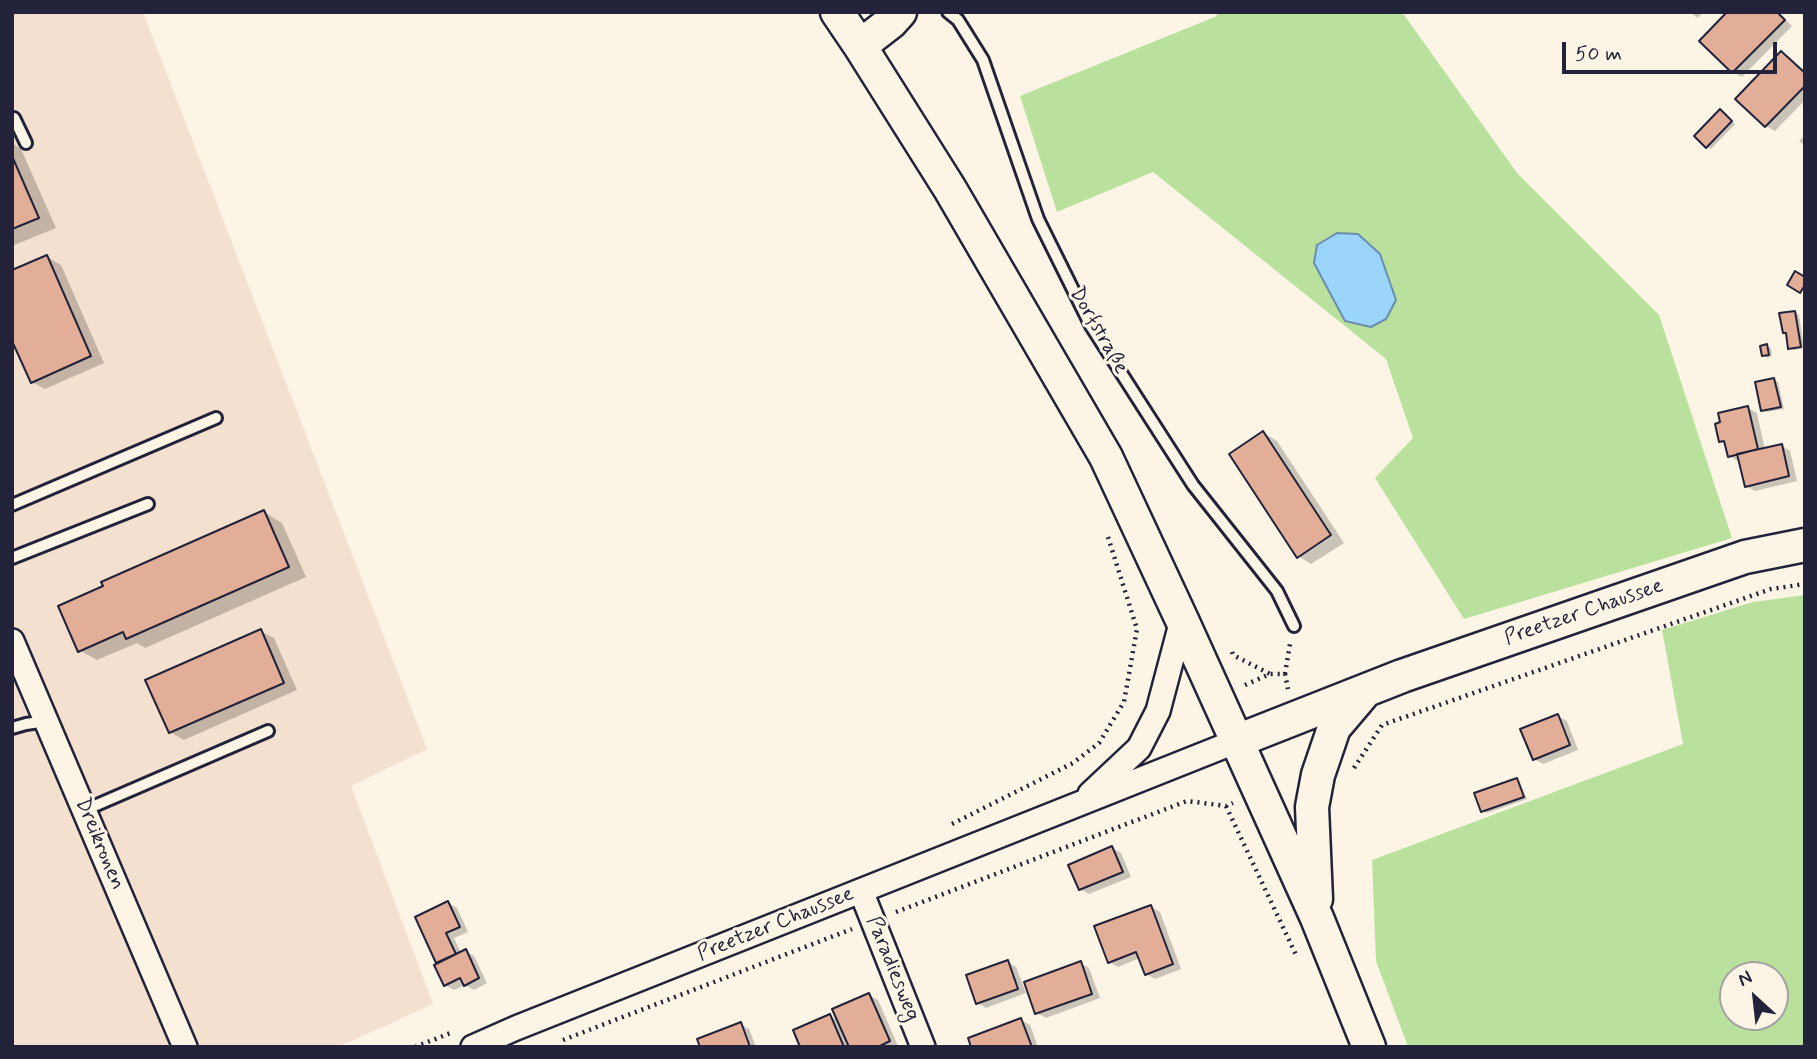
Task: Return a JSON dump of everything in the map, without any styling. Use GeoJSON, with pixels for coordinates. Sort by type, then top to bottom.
{"type":"FeatureCollection","features":[{"type":"Feature","properties":{"kind":"main road"},"geometry":{"type":"LineString","coordinates":[[837,12],[950,189],[1106,457],[1317,918],[1369,1047]]}},
{"type":"Feature","properties":{"kind":"main road"},"geometry":{"type":"LineString","coordinates":[[860,46],[900,12]]}},
{"type":"Feature","properties":{"kind":"main road","name":"Preetzer Chaussee"},"geometry":{"type":"LineString","coordinates":[[1237,741],[1413,672],[1745,558],[1805,545]]}},
{"type":"Feature","properties":{"kind":"main road","name":"Preetzer Chaussee"},"geometry":{"type":"LineString","coordinates":[[1317,918],[1312,807],[1318,775],[1334,728],[1367,690]]}},
{"type":"Feature","properties":{"kind":"street","name":"Preetzer Chaussee"},"geometry":{"type":"LineString","coordinates":[[1080,803],[1139,748],[1158,711],[1182,620]]}},
{"type":"Feature","properties":{"kind":"street","name":"Dreikronen"},"geometry":{"type":"LineString","coordinates":[[12,640],[185,1047]]}},
{"type":"Feature","properties":{"kind":"street","name":"Preetzer Chaussee"},"geometry":{"type":"LineString","coordinates":[[473,1047],[1237,741]]}},
{"type":"Feature","properties":{"kind":"street","name":"Paradiesweg"},"geometry":{"type":"LineString","coordinates":[[861,891],[923,1047]]}},
{"type":"Feature","properties":{"kind":"lane","name":"Dorfstraße"},"geometry":{"type":"LineString","coordinates":[[948,12],[958,20],[984,60],[1038,219],[1090,326],[1193,485],[1277,591],[1294,626]]}},
{"type":"Feature","properties":{"kind":"lane"},"geometry":{"type":"LineString","coordinates":[[12,119],[14,118],[26,143]]}},
{"type":"Feature","properties":{"kind":"lane"},"geometry":{"type":"LineString","coordinates":[[12,505],[216,418]]}},
{"type":"Feature","properties":{"kind":"lane"},"geometry":{"type":"LineString","coordinates":[[12,558],[148,504]]}},
{"type":"Feature","properties":{"kind":"lane"},"geometry":{"type":"LineString","coordinates":[[12,729],[47,721]]}},
{"type":"Feature","properties":{"kind":"lane"},"geometry":{"type":"LineString","coordinates":[[85,810],[268,731]]}},
{"type":"Feature","properties":{"kind":"path"},"geometry":{"type":"LineString","coordinates":[[951,824],[1073,763],[1099,743],[1124,702],[1137,629],[1105,529]]}},
{"type":"Feature","properties":{"kind":"path"},"geometry":{"type":"LineString","coordinates":[[1318,775],[1347,778],[1382,725],[1771,589],[1805,584]]}},
{"type":"Feature","properties":{"kind":"path"},"geometry":{"type":"LineString","coordinates":[[1285,674],[1294,626]]}},
{"type":"Feature","properties":{"kind":"path"},"geometry":{"type":"LineString","coordinates":[[558,1042],[1187,801],[1226,806],[1259,790]]}},
{"type":"Feature","properties":{"kind":"path"},"geometry":{"type":"LineString","coordinates":[[1226,806],[1297,957]]}},
{"type":"Feature","properties":{"kind":"path"},"geometry":{"type":"LineString","coordinates":[[415,1047],[456,1031]]}},
{"type":"Feature","properties":{"kind":"shaded area"},"geometry":{"type":"Polygon","coordinates":[[[12,12],[143,12],[427,749],[351,786],[433,1004],[338,1047],[12,1047],[12,12]]]}},
{"type":"Feature","properties":{"kind":"green space"},"geometry":{"type":"Polygon","coordinates":[[[1216,12],[1402,12],[1517,173],[1659,315],[1732,538],[1464,619],[1375,478],[1413,438],[1386,359],[1153,172],[1057,212],[1020,96],[1217,16],[1216,12]]]}},
{"type":"Feature","properties":{"kind":"green space"},"geometry":{"type":"Polygon","coordinates":[[[1805,595],[1805,1047],[1408,1047],[1376,961],[1372,860],[1683,744],[1662,630],[1753,602],[1805,595]]]}},
{"type":"Feature","properties":{"kind":"water"},"geometry":{"type":"Polygon","coordinates":[[[1337,233],[1358,234],[1380,254],[1396,300],[1386,319],[1371,327],[1345,321],[1314,263],[1317,245],[1337,233]]]}},
{"type":"Feature","properties":{"kind":"building"},"geometry":{"type":"Polygon","coordinates":[[[1727,12],[1777,12],[1785,20],[1732,73],[1699,41],[1727,12]]]}},
{"type":"Feature","properties":{"kind":"building"},"geometry":{"type":"Polygon","coordinates":[[[1781,51],[1805,73],[1805,86],[1765,127],[1735,99],[1781,51]]]}},
{"type":"Feature","properties":{"kind":"building"},"geometry":{"type":"Polygon","coordinates":[[[1720,109],[1732,121],[1706,148],[1694,136],[1720,109]]]}},
{"type":"Feature","properties":{"kind":"building"},"geometry":{"type":"Polygon","coordinates":[[[12,156],[39,218],[12,229],[12,156]]]}},
{"type":"Feature","properties":{"kind":"building"},"geometry":{"type":"Polygon","coordinates":[[[47,255],[91,356],[31,383],[12,341],[12,270],[47,255]]]}},
{"type":"Feature","properties":{"kind":"building"},"geometry":{"type":"Polygon","coordinates":[[[1795,271],[1805,277],[1805,285],[1800,293],[1787,285],[1795,271]]]}},
{"type":"Feature","properties":{"kind":"building"},"geometry":{"type":"Polygon","coordinates":[[[1795,311],[1801,347],[1788,349],[1779,313],[1795,311]]]}},
{"type":"Feature","properties":{"kind":"building"},"geometry":{"type":"Polygon","coordinates":[[[1767,344],[1769,355],[1762,356],[1760,346],[1767,344]]]}},
{"type":"Feature","properties":{"kind":"building"},"geometry":{"type":"Polygon","coordinates":[[[1774,378],[1781,407],[1761,411],[1755,382],[1774,378]]]}},
{"type":"Feature","properties":{"kind":"building"},"geometry":{"type":"Polygon","coordinates":[[[1748,406],[1758,449],[1728,457],[1724,441],[1719,442],[1715,424],[1720,422],[1718,413],[1748,406]]]}},
{"type":"Feature","properties":{"kind":"building"},"geometry":{"type":"Polygon","coordinates":[[[1263,431],[1331,535],[1297,558],[1229,454],[1263,431]]]}},
{"type":"Feature","properties":{"kind":"building"},"geometry":{"type":"Polygon","coordinates":[[[1782,444],[1789,476],[1745,487],[1737,454],[1782,444]]]}},
{"type":"Feature","properties":{"kind":"building"},"geometry":{"type":"Polygon","coordinates":[[[264,510],[289,567],[126,639],[123,632],[78,652],[58,606],[103,586],[101,582],[264,510]]]}},
{"type":"Feature","properties":{"kind":"building"},"geometry":{"type":"Polygon","coordinates":[[[261,629],[284,683],[169,733],[145,680],[261,629]]]}},
{"type":"Feature","properties":{"kind":"building"},"geometry":{"type":"Polygon","coordinates":[[[1558,714],[1570,745],[1533,760],[1520,729],[1558,714]]]}},
{"type":"Feature","properties":{"kind":"building"},"geometry":{"type":"Polygon","coordinates":[[[1517,778],[1524,797],[1481,812],[1474,793],[1517,778]]]}},
{"type":"Feature","properties":{"kind":"building"},"geometry":{"type":"Polygon","coordinates":[[[1112,846],[1123,872],[1079,890],[1068,865],[1112,846]]]}},
{"type":"Feature","properties":{"kind":"building"},"geometry":{"type":"Polygon","coordinates":[[[448,901],[460,927],[446,933],[456,954],[436,963],[415,917],[448,901]]]}},
{"type":"Feature","properties":{"kind":"building"},"geometry":{"type":"Polygon","coordinates":[[[1151,905],[1173,964],[1145,975],[1136,952],[1108,963],[1094,926],[1151,905]]]}},
{"type":"Feature","properties":{"kind":"building"},"geometry":{"type":"Polygon","coordinates":[[[466,949],[479,978],[464,986],[460,978],[444,986],[434,965],[466,949]]]}},
{"type":"Feature","properties":{"kind":"building"},"geometry":{"type":"Polygon","coordinates":[[[1008,960],[1018,989],[976,1004],[966,975],[1008,960]]]}},
{"type":"Feature","properties":{"kind":"building"},"geometry":{"type":"Polygon","coordinates":[[[1081,961],[1092,994],[1035,1014],[1024,982],[1081,961]]]}},
{"type":"Feature","properties":{"kind":"building"},"geometry":{"type":"Polygon","coordinates":[[[869,993],[890,1041],[878,1047],[849,1047],[832,1009],[869,993]]]}},
{"type":"Feature","properties":{"kind":"building"},"geometry":{"type":"Polygon","coordinates":[[[830,1014],[844,1047],[800,1047],[793,1030],[830,1014]]]}},
{"type":"Feature","properties":{"kind":"building"},"geometry":{"type":"Polygon","coordinates":[[[1021,1018],[1032,1047],[971,1047],[968,1038],[1021,1018]]]}},
{"type":"Feature","properties":{"kind":"building"},"geometry":{"type":"Polygon","coordinates":[[[741,1022],[750,1047],[700,1047],[697,1039],[741,1022]]]}}]}
